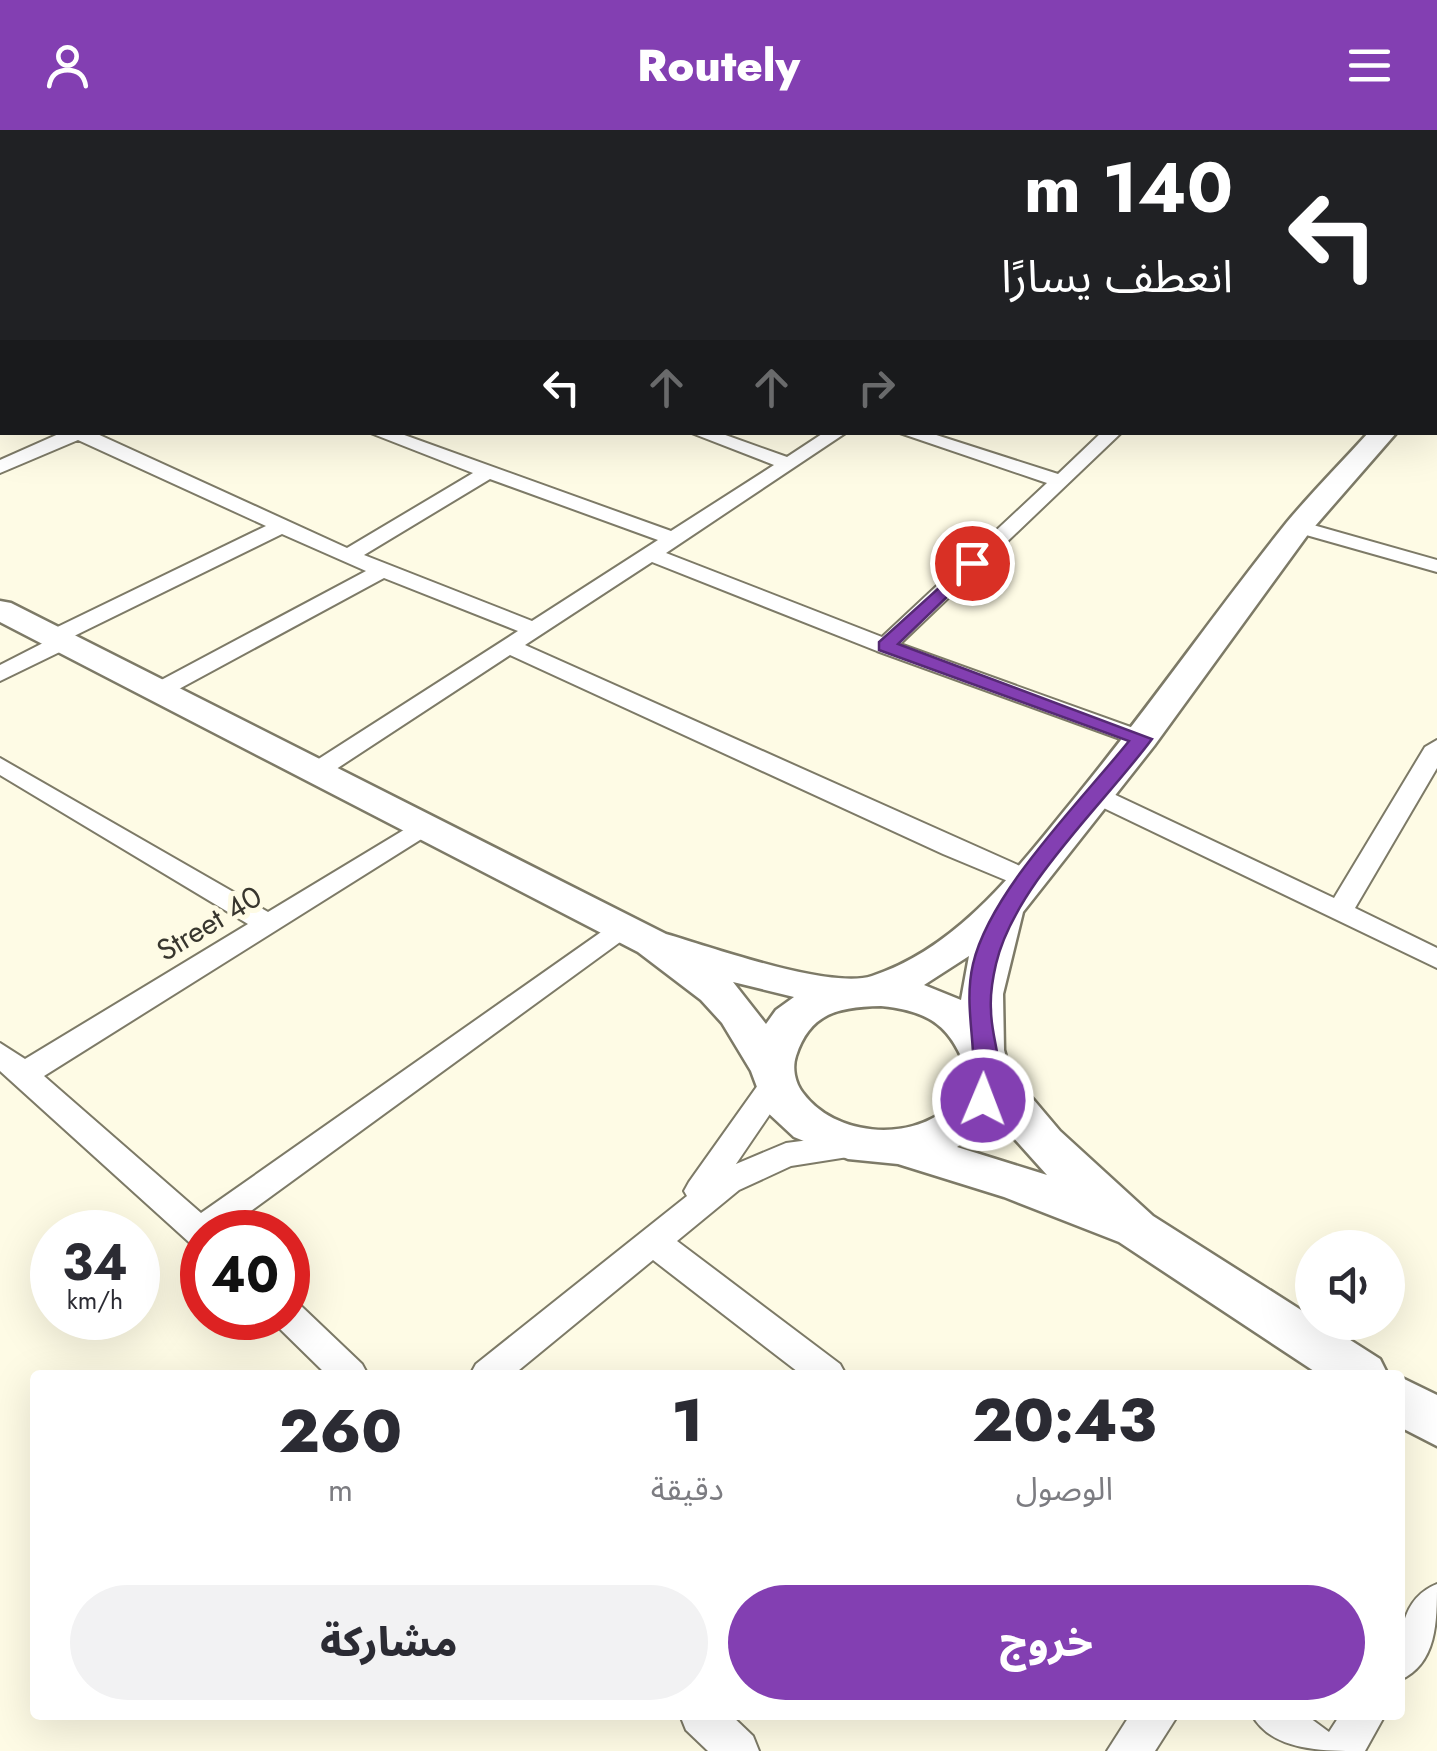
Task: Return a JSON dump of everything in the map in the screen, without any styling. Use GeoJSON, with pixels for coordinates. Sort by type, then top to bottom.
{"type":"FeatureCollection","features":[{"type":"Feature","properties":{"kind":"street"},"geometry":{"type":"LineString","coordinates":[[2,465],[75,435]]}},
{"type":"Feature","properties":{"kind":"street"},"geometry":{"type":"LineString","coordinates":[[84,435],[348,556],[533,629]]}},
{"type":"Feature","properties":{"kind":"street"},"geometry":{"type":"LineString","coordinates":[[385,435],[671,538]]}},
{"type":"Feature","properties":{"kind":"street"},"geometry":{"type":"LineString","coordinates":[[707,435],[789,464]]}},
{"type":"Feature","properties":{"kind":"street"},"geometry":{"type":"LineString","coordinates":[[315,772],[833,435]]}},
{"type":"Feature","properties":{"kind":"street"},"geometry":{"type":"LineString","coordinates":[[916,435],[1058,480]]}},
{"type":"Feature","properties":{"kind":"street"},"geometry":{"type":"LineString","coordinates":[[886,646],[1110,435]]}},
{"type":"Feature","properties":{"kind":"street"},"geometry":{"type":"LineString","coordinates":[[662,1231],[728,1156],[772,1077],[774,1043],[790,1021],[813,1004],[860,992],[930,965],[1017,894],[1142,739],[1299,526],[1381,435]]}},
{"type":"Feature","properties":{"kind":"street"},"geometry":{"type":"LineString","coordinates":[[348,556],[486,474]]}},
{"type":"Feature","properties":{"kind":"street"},"geometry":{"type":"LineString","coordinates":[[0,674],[57,640],[282,526]]}},
{"type":"Feature","properties":{"kind":"street"},"geometry":{"type":"LineString","coordinates":[[1299,526],[1437,566]]}},
{"type":"Feature","properties":{"kind":"street"},"geometry":{"type":"LineString","coordinates":[[648,554],[1142,739]]}},
{"type":"Feature","properties":{"kind":"street"},"geometry":{"type":"LineString","coordinates":[[158,692],[383,570]]}},
{"type":"Feature","properties":{"kind":"street"},"geometry":{"type":"LineString","coordinates":[[0,610],[638,936],[716,990],[736,1014],[786,1105],[804,1123],[827,1136],[855,1145],[893,1148],[1018,1183],[1136,1229]]}},
{"type":"Feature","properties":{"kind":"street"},"geometry":{"type":"LineString","coordinates":[[508,645],[935,841],[1017,894]]}},
{"type":"Feature","properties":{"kind":"street"},"geometry":{"type":"LineString","coordinates":[[1339,912],[1428,780],[1437,747]]}},
{"type":"Feature","properties":{"kind":"street"},"geometry":{"type":"LineString","coordinates":[[0,765],[268,924]]}},
{"type":"Feature","properties":{"kind":"street"},"geometry":{"type":"LineString","coordinates":[[1096,796],[1437,959]]}},
{"type":"Feature","properties":{"kind":"street","name":"Street 40"},"geometry":{"type":"LineString","coordinates":[[12,1064],[268,924],[426,828]]}},
{"type":"Feature","properties":{"kind":"street"},"geometry":{"type":"LineString","coordinates":[[494,1370],[662,1231],[728,1181],[756,1166],[818,1148],[893,1148],[936,1140],[965,1123],[983,1100],[986,1062],[979,1010],[984,964],[1017,894]]}},
{"type":"Feature","properties":{"kind":"street"},"geometry":{"type":"LineString","coordinates":[[638,936],[732,968],[860,992],[910,996],[941,1008],[966,1026],[986,1062],[1068,1169],[1136,1229],[1354,1370]]}},
{"type":"Feature","properties":{"kind":"street"},"geometry":{"type":"LineString","coordinates":[[233,1210],[638,936]]}},
{"type":"Feature","properties":{"kind":"street"},"geometry":{"type":"LineString","coordinates":[[12,1064],[180,1213]]}},
{"type":"Feature","properties":{"kind":"street"},"geometry":{"type":"LineString","coordinates":[[662,1231],[822,1370]]}},
{"type":"Feature","properties":{"kind":"street"},"geometry":{"type":"LineString","coordinates":[[310,1336],[345,1370]]}},
{"type":"Feature","properties":{"kind":"street"},"geometry":{"type":"LineString","coordinates":[[1405,1402],[1437,1423]]}},
{"type":"Feature","properties":{"kind":"street"},"geometry":{"type":"LineString","coordinates":[[1405,1652],[1437,1602]]}},
{"type":"Feature","properties":{"kind":"street"},"geometry":{"type":"LineString","coordinates":[[706,1720],[738,1751]]}},
{"type":"Feature","properties":{"kind":"street"},"geometry":{"type":"LineString","coordinates":[[1128,1751],[1153,1720]]}},
{"type":"Feature","properties":{"kind":"street"},"geometry":{"type":"LineString","coordinates":[[1279,1720],[1319,1751]]}},
{"type":"Feature","properties":{"kind":"street"},"geometry":{"type":"LineString","coordinates":[[1341,1751],[1361,1720]]}},
{"type":"Feature","properties":{"kind":"route"},"geometry":{"type":"LineString","coordinates":[[972,563],[886,646],[1142,739],[1005,909],[984,964],[979,1010],[989,1074],[983,1100]]}}]}
